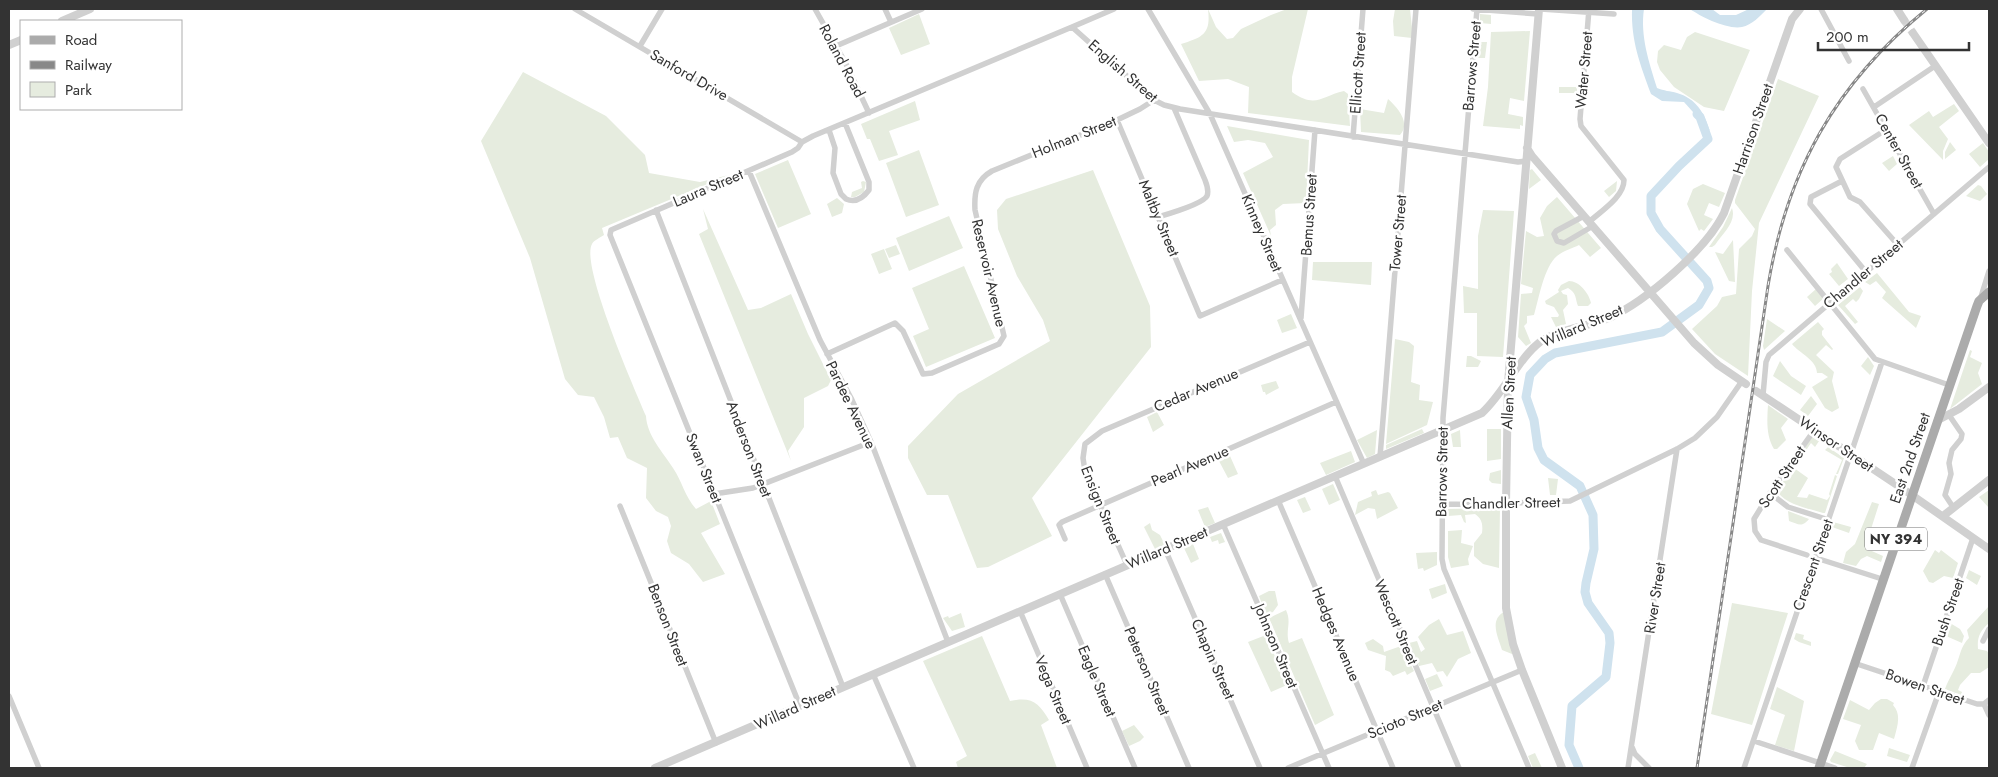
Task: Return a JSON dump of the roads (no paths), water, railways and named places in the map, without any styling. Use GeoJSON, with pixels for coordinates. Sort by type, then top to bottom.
{"type":"FeatureCollection","features":[{"type":"Feature","properties":{"kind":"main road","name":"NY 394"},"geometry":{"type":"LineString","coordinates":[[1979,301],[1989,292]]}},
{"type":"Feature","properties":{"kind":"main road","name":"East 2nd Street"},"geometry":{"type":"LineString","coordinates":[[1820,766],[1882,579],[1979,301]]}},
{"type":"Feature","properties":{"kind":"street"},"geometry":{"type":"LineString","coordinates":[[64,20],[90,9]]}},
{"type":"Feature","properties":{"kind":"street","name":"Sanford Drive"},"geometry":{"type":"LineString","coordinates":[[576,9],[802,142]]}},
{"type":"Feature","properties":{"kind":"street"},"geometry":{"type":"LineString","coordinates":[[640,46],[662,9]]}},
{"type":"Feature","properties":{"kind":"street","name":"Roland Road"},"geometry":{"type":"LineString","coordinates":[[815,9],[851,72],[869,113]]}},
{"type":"Feature","properties":{"kind":"street"},"geometry":{"type":"LineString","coordinates":[[884,9],[891,22]]}},
{"type":"Feature","properties":{"kind":"street"},"geometry":{"type":"LineString","coordinates":[[836,46],[922,9]]}},
{"type":"Feature","properties":{"kind":"street"},"geometry":{"type":"LineString","coordinates":[[802,142],[1114,9]]}},
{"type":"Feature","properties":{"kind":"street","name":"Kinney Street"},"geometry":{"type":"LineString","coordinates":[[1148,9],[1210,114],[1364,464]]}},
{"type":"Feature","properties":{"kind":"street","name":"Ellicott Street"},"geometry":{"type":"LineString","coordinates":[[1353,137],[1363,9]]}},
{"type":"Feature","properties":{"kind":"street","name":"Tower Street"},"geometry":{"type":"LineString","coordinates":[[1380,457],[1416,9]]}},
{"type":"Feature","properties":{"kind":"street","name":"Harrison Street"},"geometry":{"type":"LineString","coordinates":[[1650,292],[1701,246],[1712,234],[1724,213],[1792,20],[1800,9]]}},
{"type":"Feature","properties":{"kind":"street"},"geometry":{"type":"LineString","coordinates":[[1821,9],[1849,61]]}},
{"type":"Feature","properties":{"kind":"street"},"geometry":{"type":"LineString","coordinates":[[1897,9],[1904,20]]}},
{"type":"Feature","properties":{"kind":"street"},"geometry":{"type":"LineString","coordinates":[[1475,10],[1589,11],[1614,14]]}},
{"type":"Feature","properties":{"kind":"street","name":"Barrows Street"},"geometry":{"type":"LineString","coordinates":[[1475,10],[1442,430],[1442,536],[1444,569],[1529,768]]}},
{"type":"Feature","properties":{"kind":"street","name":"Allen Street"},"geometry":{"type":"LineString","coordinates":[[1539,10],[1508,383],[1506,610],[1513,644],[1522,670],[1562,768]]}},
{"type":"Feature","properties":{"kind":"street","name":"Water Street"},"geometry":{"type":"LineString","coordinates":[[1589,11],[1581,126],[1624,180],[1624,185],[1619,194],[1589,221]]}},
{"type":"Feature","properties":{"kind":"street","name":"English Street"},"geometry":{"type":"LineString","coordinates":[[1072,27],[1154,100],[1174,108],[1518,162],[1527,161]]}},
{"type":"Feature","properties":{"kind":"street"},"geometry":{"type":"LineString","coordinates":[[1913,33],[1989,143]]}},
{"type":"Feature","properties":{"kind":"street"},"geometry":{"type":"LineString","coordinates":[[1874,107],[1935,66]]}},
{"type":"Feature","properties":{"kind":"street","name":"Center Street"},"geometry":{"type":"LineString","coordinates":[[1863,89],[1934,214]]}},
{"type":"Feature","properties":{"kind":"street","name":"Holman Street"},"geometry":{"type":"LineString","coordinates":[[992,171],[1117,120],[1154,100]]}},
{"type":"Feature","properties":{"kind":"street"},"geometry":{"type":"LineString","coordinates":[[1158,217],[1205,199],[1208,192],[1205,180],[1174,108]]}},
{"type":"Feature","properties":{"kind":"street","name":"Maltby Street"},"geometry":{"type":"LineString","coordinates":[[1117,120],[1200,316],[1282,280]]}},
{"type":"Feature","properties":{"kind":"street"},"geometry":{"type":"LineString","coordinates":[[829,130],[835,148],[832,166],[835,180],[846,199],[853,201],[860,199],[869,190],[868,182],[845,123]]}},
{"type":"Feature","properties":{"kind":"street"},"geometry":{"type":"LineString","coordinates":[[1887,129],[1838,161],[1836,167],[1850,197],[1860,202],[1898,245]]}},
{"type":"Feature","properties":{"kind":"street","name":"Bemus Street"},"geometry":{"type":"LineString","coordinates":[[1300,320],[1315,130]]}},
{"type":"Feature","properties":{"kind":"street","name":"Laura Street"},"geometry":{"type":"LineString","coordinates":[[611,230],[795,150],[802,142]]}},
{"type":"Feature","properties":{"kind":"street"},"geometry":{"type":"LineString","coordinates":[[1527,148],[1537,162],[1666,308],[1694,343],[1718,365],[1744,383],[1709,426],[1695,438],[1677,449]]}},
{"type":"Feature","properties":{"kind":"street"},"geometry":{"type":"LineString","coordinates":[[1527,161],[1537,162]]}},
{"type":"Feature","properties":{"kind":"street"},"geometry":{"type":"LineString","coordinates":[[1527,161],[1538,168],[1546,177],[1550,176]]}},
{"type":"Feature","properties":{"kind":"street","name":"Chandler Street"},"geometry":{"type":"LineString","coordinates":[[1760,393],[1769,356],[1989,167]]}},
{"type":"Feature","properties":{"kind":"street","name":"Pardee Avenue"},"geometry":{"type":"LineString","coordinates":[[748,171],[826,354],[851,398],[871,442],[948,642]]}},
{"type":"Feature","properties":{"kind":"street","name":"Reservoir Avenue"},"geometry":{"type":"LineString","coordinates":[[826,354],[895,323],[903,331],[923,374],[932,373],[999,344],[1004,336],[977,224],[974,198],[975,189],[979,181],[992,171]]}},
{"type":"Feature","properties":{"kind":"street"},"geometry":{"type":"LineString","coordinates":[[1842,181],[1811,197],[1810,204],[1866,272]]}},
{"type":"Feature","properties":{"kind":"street","name":"Anderson Street"},"geometry":{"type":"LineString","coordinates":[[656,210],[843,687]]}},
{"type":"Feature","properties":{"kind":"street"},"geometry":{"type":"LineString","coordinates":[[1589,221],[1574,238],[1562,243],[1555,239],[1554,234],[1556,231],[1567,225],[1589,221]]}},
{"type":"Feature","properties":{"kind":"street"},"geometry":{"type":"LineString","coordinates":[[1567,225],[1565,228],[1566,232],[1574,238]]}},
{"type":"Feature","properties":{"kind":"street","name":"Swan Street"},"geometry":{"type":"LineString","coordinates":[[611,230],[610,235],[800,706]]}},
{"type":"Feature","properties":{"kind":"street"},"geometry":{"type":"LineString","coordinates":[[1787,250],[1873,356],[1882,362],[1950,385]]}},
{"type":"Feature","properties":{"kind":"street","name":"East 2nd Street"},"geometry":{"type":"LineString","coordinates":[[1979,301],[1989,271]]}},
{"type":"Feature","properties":{"kind":"street","name":"Willard Street"},"geometry":{"type":"LineString","coordinates":[[655,768],[1482,413],[1508,383],[1529,354],[1546,338],[1609,317],[1650,292]]}},
{"type":"Feature","properties":{"kind":"street"},"geometry":{"type":"LineString","coordinates":[[1295,308],[1301,300]]}},
{"type":"Feature","properties":{"kind":"street","name":"Cedar Avenue"},"geometry":{"type":"LineString","coordinates":[[1085,444],[1102,432],[1310,342]]}},
{"type":"Feature","properties":{"kind":"street","name":"Crescent Street"},"geometry":{"type":"LineString","coordinates":[[1744,768],[1882,362]]}},
{"type":"Feature","properties":{"kind":"street"},"geometry":{"type":"LineString","coordinates":[[1938,420],[1989,387]]}},
{"type":"Feature","properties":{"kind":"street","name":"Winsor Street"},"geometry":{"type":"LineString","coordinates":[[1760,393],[1912,494],[1973,538],[1988,546]]}},
{"type":"Feature","properties":{"kind":"street","name":"Pearl Avenue"},"geometry":{"type":"LineString","coordinates":[[1065,539],[1060,523],[1336,402]]}},
{"type":"Feature","properties":{"kind":"street"},"geometry":{"type":"LineString","coordinates":[[1949,414],[1962,434],[1961,438],[1953,446],[1949,463],[1951,474],[1945,495],[1953,507]]}},
{"type":"Feature","properties":{"kind":"street","name":"Scott Street"},"geometry":{"type":"LineString","coordinates":[[1807,554],[1761,540],[1754,527],[1754,520],[1770,493],[1815,429]]}},
{"type":"Feature","properties":{"kind":"street"},"geometry":{"type":"LineString","coordinates":[[714,494],[745,491],[871,442]]}},
{"type":"Feature","properties":{"kind":"street","name":"Ensign Street"},"geometry":{"type":"LineString","coordinates":[[1085,444],[1082,458],[1085,471],[1127,565]]}},
{"type":"Feature","properties":{"kind":"street","name":"Chandler Street"},"geometry":{"type":"LineString","coordinates":[[1443,504],[1566,502],[1578,498],[1677,449]]}},
{"type":"Feature","properties":{"kind":"street","name":"River Street"},"geometry":{"type":"LineString","coordinates":[[1628,768],[1677,449]]}},
{"type":"Feature","properties":{"kind":"street","name":"Wescott Street"},"geometry":{"type":"LineString","coordinates":[[1335,476],[1459,768]]}},
{"type":"Feature","properties":{"kind":"street"},"geometry":{"type":"LineString","coordinates":[[1943,516],[1989,480]]}},
{"type":"Feature","properties":{"kind":"street"},"geometry":{"type":"LineString","coordinates":[[1770,493],[1788,507],[1829,520]]}},
{"type":"Feature","properties":{"kind":"street","name":"Hedges Avenue"},"geometry":{"type":"LineString","coordinates":[[1278,500],[1393,768]]}},
{"type":"Feature","properties":{"kind":"street","name":"Benson Street"},"geometry":{"type":"LineString","coordinates":[[620,506],[716,743]]}},
{"type":"Feature","properties":{"kind":"street","name":"Johnson Street"},"geometry":{"type":"LineString","coordinates":[[1223,524],[1329,768]]}},
{"type":"Feature","properties":{"kind":"street","name":"Bush Street"},"geometry":{"type":"LineString","coordinates":[[1923,686],[1973,538]]}},
{"type":"Feature","properties":{"kind":"street","name":"Chapin Street"},"geometry":{"type":"LineString","coordinates":[[1165,549],[1260,768]]}},
{"type":"Feature","properties":{"kind":"street"},"geometry":{"type":"LineString","coordinates":[[1816,558],[1882,579]]}},
{"type":"Feature","properties":{"kind":"street","name":"Peterson Street"},"geometry":{"type":"LineString","coordinates":[[1105,574],[1189,768]]}},
{"type":"Feature","properties":{"kind":"street","name":"Eagle Street"},"geometry":{"type":"LineString","coordinates":[[1060,594],[1134,768]]}},
{"type":"Feature","properties":{"kind":"street","name":"Vega Street"},"geometry":{"type":"LineString","coordinates":[[1020,611],[1087,768]]}},
{"type":"Feature","properties":{"kind":"street"},"geometry":{"type":"LineString","coordinates":[[1983,641],[1989,629]]}},
{"type":"Feature","properties":{"kind":"street","name":"Bowen Street"},"geometry":{"type":"LineString","coordinates":[[1854,663],[1977,704],[1987,702],[1989,715]]}},
{"type":"Feature","properties":{"kind":"street","name":"Scioto Street"},"geometry":{"type":"LineString","coordinates":[[1288,768],[1522,670]]}},
{"type":"Feature","properties":{"kind":"street"},"geometry":{"type":"LineString","coordinates":[[873,674],[914,768]]}},
{"type":"Feature","properties":{"kind":"street"},"geometry":{"type":"LineString","coordinates":[[1912,768],[1939,692]]}},
{"type":"Feature","properties":{"kind":"street"},"geometry":{"type":"LineString","coordinates":[[9,696],[40,768]]}},
{"type":"Feature","properties":{"kind":"street"},"geometry":{"type":"LineString","coordinates":[[1754,741],[1820,766],[1835,768]]}},
{"type":"Feature","properties":{"kind":"street"},"geometry":{"type":"LineString","coordinates":[[1632,747],[1635,754],[1649,768]]}},
{"type":"Feature","properties":{"kind":"water"},"geometry":{"type":"Polygon","coordinates":[[[1632,9],[1644,9],[1644,39],[1657,88],[1677,93],[1695,103],[1705,118],[1710,131],[1684,102],[1662,101],[1651,94],[1635,42],[1632,9]]]}},
{"type":"Feature","properties":{"kind":"water"},"geometry":{"type":"Polygon","coordinates":[[[1690,9],[1712,9],[1720,15],[1736,15],[1749,9],[1767,9],[1749,24],[1742,27],[1730,27],[1701,16],[1690,9]]]}},
{"type":"Feature","properties":{"kind":"waterway"},"geometry":{"type":"LineString","coordinates":[[1579,768],[1569,745],[1572,706],[1606,677],[1610,643],[1609,633],[1588,603],[1585,592],[1594,549],[1593,515],[1580,486],[1544,460],[1538,448],[1534,420],[1526,397],[1530,375],[1545,359],[1555,353],[1662,332],[1699,305],[1709,288],[1707,281],[1660,229],[1651,213],[1651,196],[1708,139],[1700,117],[1697,114]]}},
{"type":"Feature","properties":{"kind":"tunnel"},"geometry":{"type":"LineString","coordinates":[[1904,20],[1913,33]]}},
{"type":"Feature","properties":{"kind":"railway"},"geometry":{"type":"LineString","coordinates":[[1697,768],[1768,286],[1788,204],[1820,132],[1842,99],[1866,67],[1895,37],[1927,9]]}}]}
